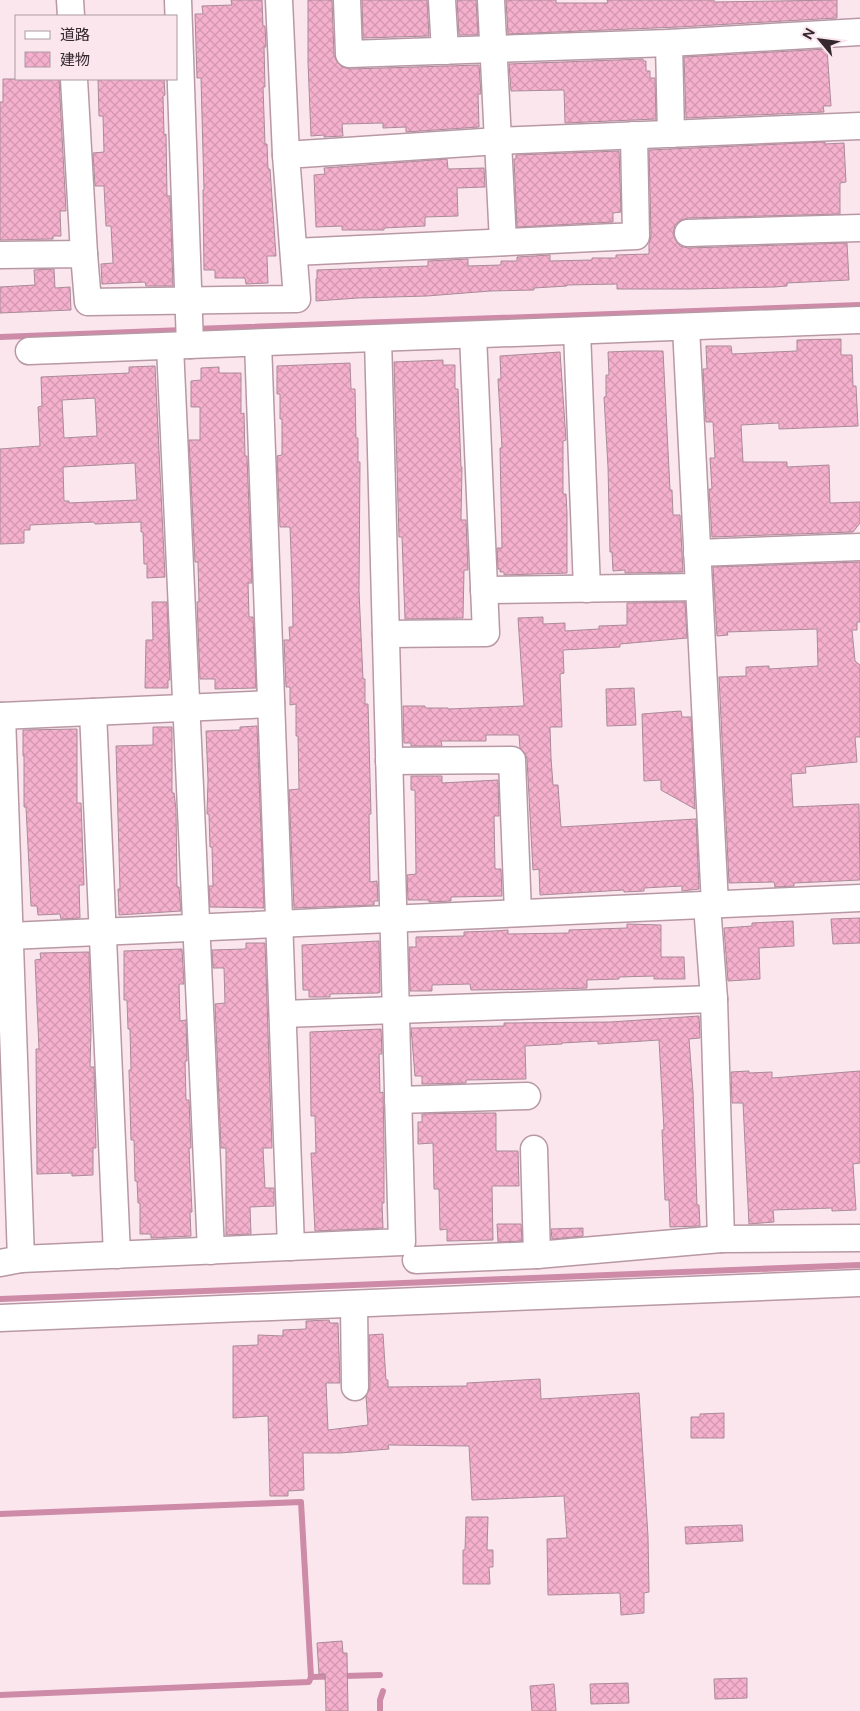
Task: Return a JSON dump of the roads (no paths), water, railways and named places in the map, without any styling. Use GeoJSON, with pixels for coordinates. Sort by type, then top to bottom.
{"type":"FeatureCollection","features":[{"type":"Feature","properties":{"kind":"street"},"geometry":{"type":"LineString","coordinates":[[70,0],[71,15]]}},
{"type":"Feature","properties":{"kind":"street"},"geometry":{"type":"LineString","coordinates":[[178,0],[189,302],[180,346],[186,708],[210,1251]]}},
{"type":"Feature","properties":{"kind":"street"},"geometry":{"type":"LineString","coordinates":[[74,80],[88,302],[297,299],[286,155],[278,0]]}},
{"type":"Feature","properties":{"kind":"street"},"geometry":{"type":"LineString","coordinates":[[347,0],[350,54],[669,43],[860,32]]}},
{"type":"Feature","properties":{"kind":"street"},"geometry":{"type":"LineString","coordinates":[[442,0],[445,51]]}},
{"type":"Feature","properties":{"kind":"street"},"geometry":{"type":"LineString","coordinates":[[491,0],[503,242]]}},
{"type":"Feature","properties":{"kind":"street"},"geometry":{"type":"LineString","coordinates":[[669,43],[671,134]]}},
{"type":"Feature","properties":{"kind":"street"},"geometry":{"type":"LineString","coordinates":[[286,155],[498,141],[860,126]]}},
{"type":"Feature","properties":{"kind":"street"},"geometry":{"type":"LineString","coordinates":[[294,252],[636,236],[634,135]]}},
{"type":"Feature","properties":{"kind":"street"},"geometry":{"type":"LineString","coordinates":[[688,233],[860,228]]}},
{"type":"Feature","properties":{"kind":"street"},"geometry":{"type":"LineString","coordinates":[[0,255],[84,254]]}},
{"type":"Feature","properties":{"kind":"street"},"geometry":{"type":"LineString","coordinates":[[29,351],[860,320]]}},
{"type":"Feature","properties":{"kind":"street"},"geometry":{"type":"LineString","coordinates":[[686,327],[699,588],[721,1239]]}},
{"type":"Feature","properties":{"kind":"street"},"geometry":{"type":"LineString","coordinates":[[577,331],[587,589]]}},
{"type":"Feature","properties":{"kind":"street"},"geometry":{"type":"LineString","coordinates":[[386,634],[486,633],[473,335]]}},
{"type":"Feature","properties":{"kind":"street"},"geometry":{"type":"LineString","coordinates":[[271,704],[1,716],[10,936],[10,1261],[402,1242],[378,338]]}},
{"type":"Feature","properties":{"kind":"street"},"geometry":{"type":"LineString","coordinates":[[258,343],[291,1247]]}},
{"type":"Feature","properties":{"kind":"street"},"geometry":{"type":"LineString","coordinates":[[697,553],[860,547]]}},
{"type":"Feature","properties":{"kind":"street"},"geometry":{"type":"LineString","coordinates":[[484,590],[699,588]]}},
{"type":"Feature","properties":{"kind":"street"},"geometry":{"type":"LineString","coordinates":[[94,712],[117,1255]]}},
{"type":"Feature","properties":{"kind":"street"},"geometry":{"type":"LineString","coordinates":[[389,761],[512,760],[518,913]]}},
{"type":"Feature","properties":{"kind":"street"},"geometry":{"type":"LineString","coordinates":[[10,936],[860,898]]}},
{"type":"Feature","properties":{"kind":"street"},"geometry":{"type":"LineString","coordinates":[[283,1014],[714,999]]}},
{"type":"Feature","properties":{"kind":"street"},"geometry":{"type":"LineString","coordinates":[[398,1100],[527,1096]]}},
{"type":"Feature","properties":{"kind":"street"},"geometry":{"type":"LineString","coordinates":[[529,1293],[532,1257],[534,1148]]}},
{"type":"Feature","properties":{"kind":"street"},"geometry":{"type":"LineString","coordinates":[[416,1260],[532,1257],[721,1239],[860,1238]]}},
{"type":"Feature","properties":{"kind":"street"},"geometry":{"type":"LineString","coordinates":[[0,1318],[354,1304],[529,1293],[860,1283]]}},
{"type":"Feature","properties":{"kind":"street"},"geometry":{"type":"LineString","coordinates":[[354,1304],[355,1387]]}},
{"type":"Feature","properties":{"kind":"waterway"},"geometry":{"type":"LineString","coordinates":[[194,329],[860,305]]}},
{"type":"Feature","properties":{"kind":"waterway"},"geometry":{"type":"LineString","coordinates":[[0,337],[184,330]]}},
{"type":"Feature","properties":{"kind":"waterway"},"geometry":{"type":"LineString","coordinates":[[0,1299],[860,1265]]}},
{"type":"Feature","properties":{"kind":"waterway"},"geometry":{"type":"LineString","coordinates":[[0,1514],[301,1502],[311,1677]]}},
{"type":"Feature","properties":{"kind":"waterway"},"geometry":{"type":"LineString","coordinates":[[0,1695],[309,1682],[311,1677],[380,1675]]}},
{"type":"Feature","properties":{"kind":"waterway"},"geometry":{"type":"LineString","coordinates":[[380,1711],[380,1700],[383,1691]]}}]}
